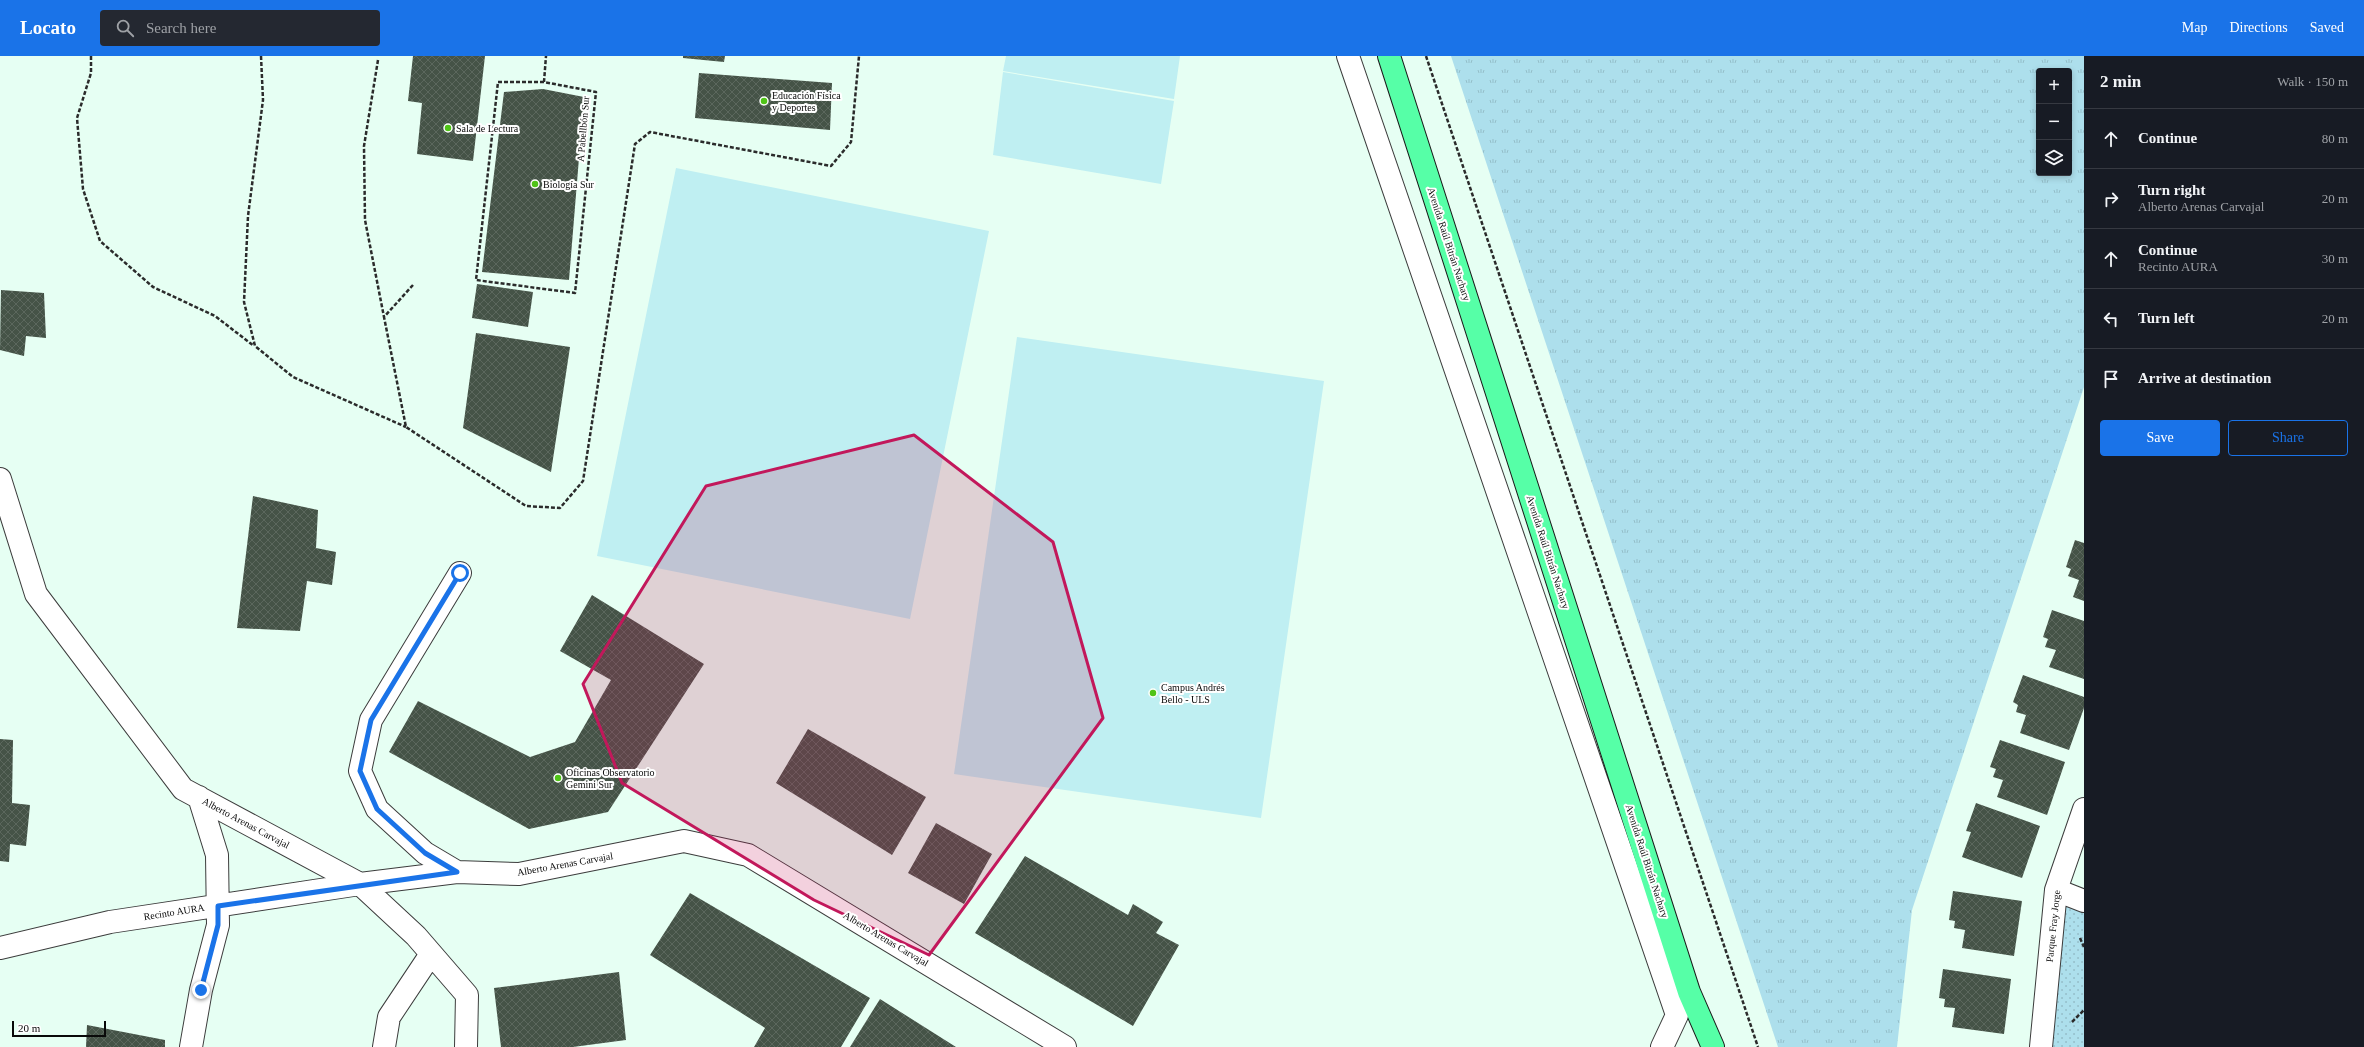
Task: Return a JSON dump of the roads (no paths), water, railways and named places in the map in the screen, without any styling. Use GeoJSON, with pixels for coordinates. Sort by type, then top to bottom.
{"type":"FeatureCollection","features":[{"type":"Feature","properties":{"kind":"main road","name":"Avenida Raúl Bitrán Nachary"},"geometry":{"type":"LineString","coordinates":[[1389,56],[1687,984],[1713,1047]]}},
{"type":"Feature","properties":{"kind":"street"},"geometry":{"type":"LineString","coordinates":[[1348,56],[1677,1015],[1662,1047]]}},
{"type":"Feature","properties":{"kind":"street","name":"Alberto Arenas Carvajal"},"geometry":{"type":"LineString","coordinates":[[0,479],[36,594],[183,789],[360,884],[457,872],[520,874],[684,841],[748,855],[1065,1047]]}},
{"type":"Feature","properties":{"kind":"street"},"geometry":{"type":"LineString","coordinates":[[457,872],[425,853],[377,809],[360,771],[371,720],[460,573]]}},
{"type":"Feature","properties":{"kind":"street"},"geometry":{"type":"LineString","coordinates":[[191,1047],[201,990],[218,925],[217,855],[199,797]]}},
{"type":"Feature","properties":{"kind":"street","name":"Parque Fray Jorge"},"geometry":{"type":"LineString","coordinates":[[2041,1047],[2056,890],[2084,809]]}},
{"type":"Feature","properties":{"kind":"street"},"geometry":{"type":"LineString","coordinates":[[360,884],[416,936],[467,995],[466,1047]]}},
{"type":"Feature","properties":{"kind":"street","name":"Recinto AURA"},"geometry":{"type":"LineString","coordinates":[[0,948],[110,922],[360,884]]}},
{"type":"Feature","properties":{"kind":"street"},"geometry":{"type":"LineString","coordinates":[[2056,890],[2084,901]]}},
{"type":"Feature","properties":{"kind":"street"},"geometry":{"type":"LineString","coordinates":[[384,1047],[389,1017],[431,954]]}},
{"type":"Feature","properties":{"kind":"place","name":"Educación Física y Deportes"},"geometry":{"type":"Point","coordinates":[764,101]}},
{"type":"Feature","properties":{"kind":"place","name":"Sala de Lectura"},"geometry":{"type":"Point","coordinates":[448,128]}},
{"type":"Feature","properties":{"kind":"place","name":"Biología Sur"},"geometry":{"type":"Point","coordinates":[535,184]}},
{"type":"Feature","properties":{"kind":"place","name":"Campus Andrés Bello - ULS"},"geometry":{"type":"Point","coordinates":[1153,693]}},
{"type":"Feature","properties":{"kind":"place","name":"Oficinas Observatorio Gemini Sur"},"geometry":{"type":"Point","coordinates":[558,778]}}]}
